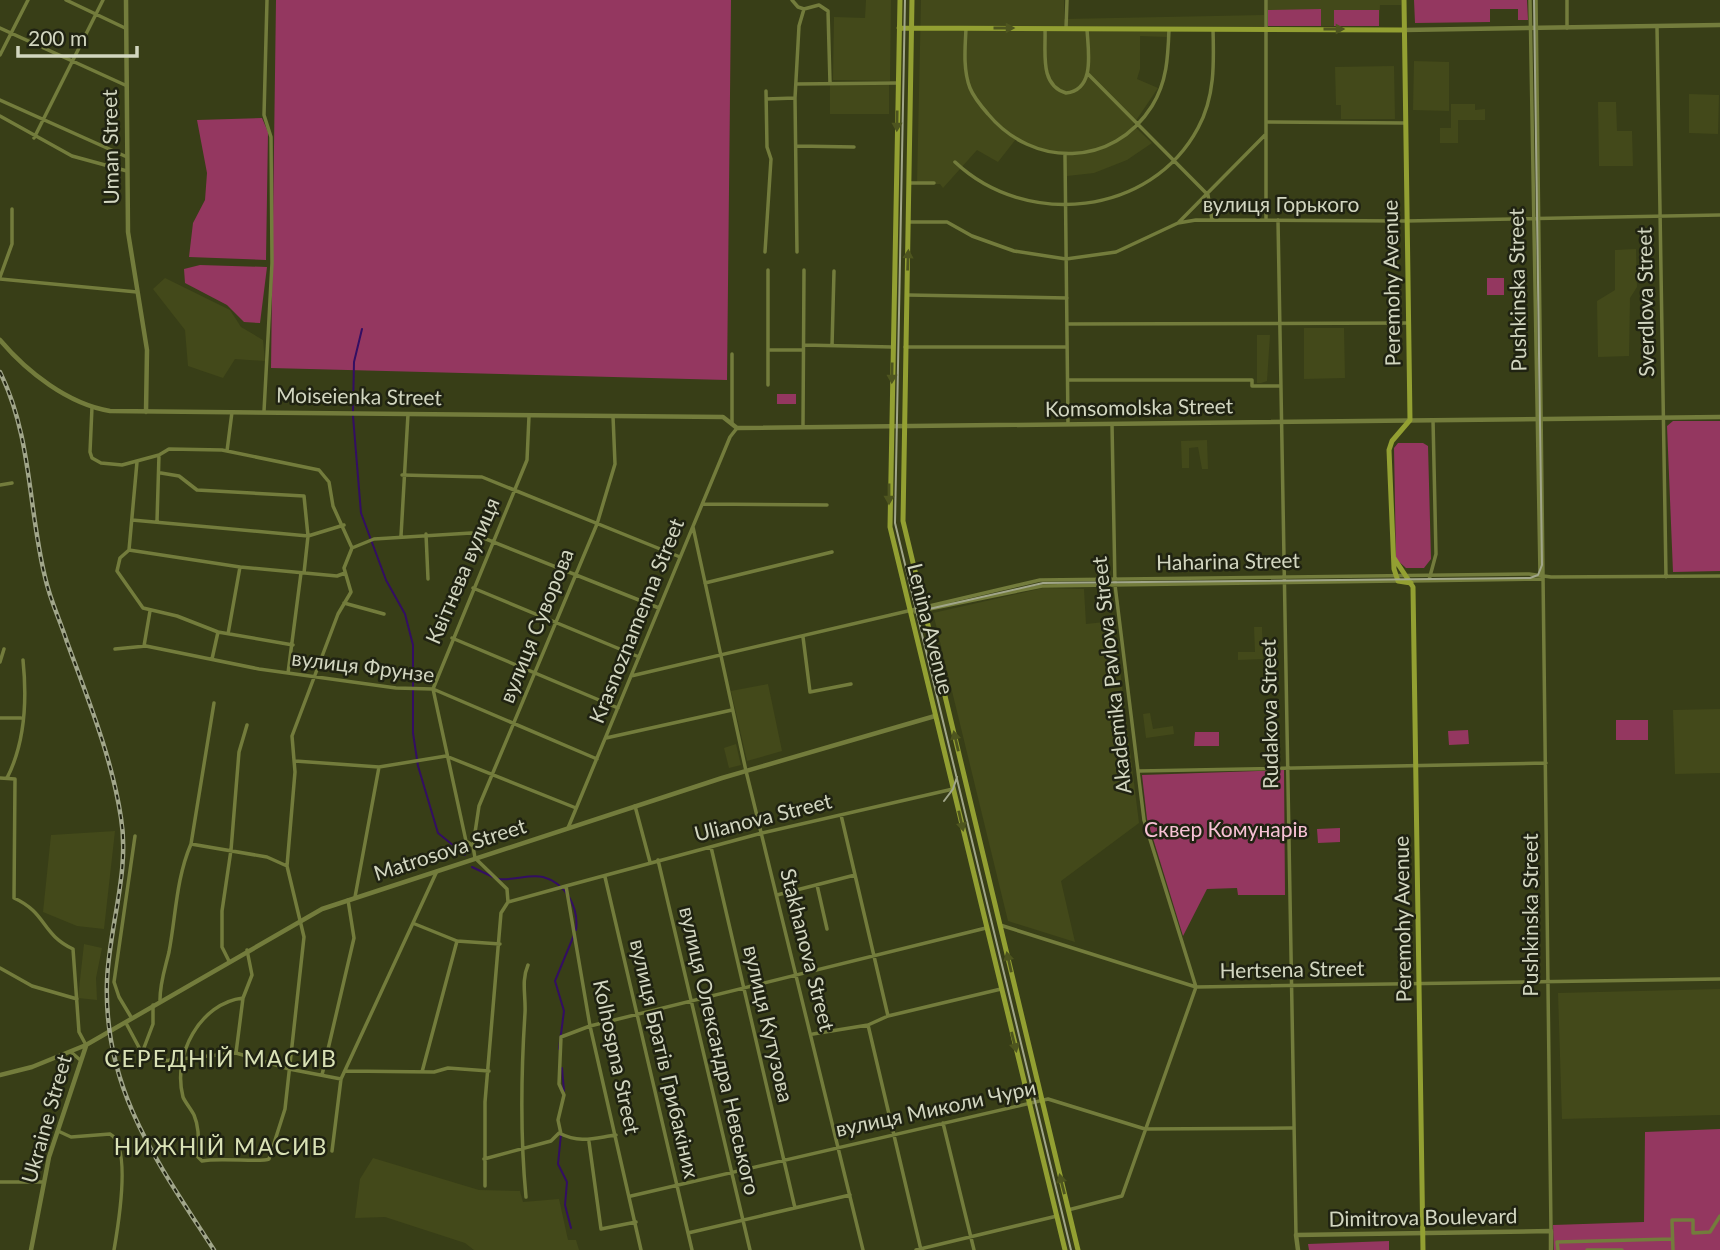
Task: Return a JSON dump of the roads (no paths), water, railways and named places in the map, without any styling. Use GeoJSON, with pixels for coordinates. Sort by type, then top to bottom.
{"type":"FeatureCollection","features":[{"type":"Feature","properties":{"kind":"main road","name":"Lenina Avenue"},"geometry":{"type":"LineString","coordinates":[[900,0],[890,527],[1065,1250]]}},
{"type":"Feature","properties":{"kind":"main road","name":"Lenina Avenue"},"geometry":{"type":"LineString","coordinates":[[912,0],[902,512],[1078,1250]]}},
{"type":"Feature","properties":{"kind":"main road","name":"Peremohy Avenue"},"geometry":{"type":"LineString","coordinates":[[1404,0],[1410,420]]}},
{"type":"Feature","properties":{"kind":"main road"},"geometry":{"type":"LineString","coordinates":[[900,28],[1404,30]]}},
{"type":"Feature","properties":{"kind":"main road"},"geometry":{"type":"LineString","coordinates":[[1397,578],[1389,450],[1392,441],[1410,420]]}},
{"type":"Feature","properties":{"kind":"main road"},"geometry":{"type":"LineString","coordinates":[[1394,558],[1410,581]]}},
{"type":"Feature","properties":{"kind":"main road","name":"Haharina Street"},"geometry":{"type":"LineString","coordinates":[[1397,578],[1410,581]]}},
{"type":"Feature","properties":{"kind":"main road","name":"Peremohy Avenue"},"geometry":{"type":"LineString","coordinates":[[1410,581],[1416,766],[1423,1250]]}},
{"type":"Feature","properties":{"kind":"main road"},"geometry":{"type":"LineString","coordinates":[[986,928],[1000,925]]}},
{"type":"Feature","properties":{"kind":"street"},"geometry":{"type":"LineString","coordinates":[[0,55],[28,0]]}},
{"type":"Feature","properties":{"kind":"street"},"geometry":{"type":"LineString","coordinates":[[66,0],[125,28]]}},
{"type":"Feature","properties":{"kind":"street"},"geometry":{"type":"LineString","coordinates":[[34,138],[103,0]]}},
{"type":"Feature","properties":{"kind":"street","name":"Uman Street"},"geometry":{"type":"LineString","coordinates":[[126,0],[128,232],[147,350],[146,412]]}},
{"type":"Feature","properties":{"kind":"street"},"geometry":{"type":"LineString","coordinates":[[264,411],[272,263],[271,137],[264,115],[267,0]]}},
{"type":"Feature","properties":{"kind":"street"},"geometry":{"type":"LineString","coordinates":[[792,0],[804,9]]}},
{"type":"Feature","properties":{"kind":"street"},"geometry":{"type":"LineString","coordinates":[[1066,0],[1066,29]]}},
{"type":"Feature","properties":{"kind":"street"},"geometry":{"type":"LineString","coordinates":[[1266,0],[1266,219]]}},
{"type":"Feature","properties":{"kind":"street","name":"Pushkinska Street"},"geometry":{"type":"LineString","coordinates":[[1530,0],[1538,218],[1538,563],[1542,577]]}},
{"type":"Feature","properties":{"kind":"street","name":"Pushkinska Street"},"geometry":{"type":"LineString","coordinates":[[1536,0],[1533,29],[1532,217],[1546,763],[1552,1250]]}},
{"type":"Feature","properties":{"kind":"street"},"geometry":{"type":"LineString","coordinates":[[1567,0],[1567,28]]}},
{"type":"Feature","properties":{"kind":"street"},"geometry":{"type":"LineString","coordinates":[[804,9],[819,5],[828,11],[830,83]]}},
{"type":"Feature","properties":{"kind":"street"},"geometry":{"type":"LineString","coordinates":[[797,252],[795,98],[799,26],[804,9]]}},
{"type":"Feature","properties":{"kind":"street"},"geometry":{"type":"LineString","coordinates":[[1404,30],[1720,25]]}},
{"type":"Feature","properties":{"kind":"street","name":"Sverdlova Street"},"geometry":{"type":"LineString","coordinates":[[1657,27],[1666,576]]}},
{"type":"Feature","properties":{"kind":"street"},"geometry":{"type":"LineString","coordinates":[[0,28],[125,85]]}},
{"type":"Feature","properties":{"kind":"street"},"geometry":{"type":"LineString","coordinates":[[966,28],[967,77],[982,108],[995,123],[1022,144],[1034,150],[1065,155],[1105,145],[1137,124],[1151,107],[1162,85],[1167,62],[1169,29]]}},
{"type":"Feature","properties":{"kind":"street"},"geometry":{"type":"LineString","coordinates":[[1045,29],[1046,74],[1053,87],[1071,93],[1081,87],[1088,74],[1087,29]]}},
{"type":"Feature","properties":{"kind":"street"},"geometry":{"type":"LineString","coordinates":[[955,162],[974,178],[1008,195],[1066,206],[1122,195],[1140,186],[1174,160],[1198,128],[1210,99],[1213,29]]}},
{"type":"Feature","properties":{"kind":"street"},"geometry":{"type":"LineString","coordinates":[[1088,74],[1208,195],[1213,220]]}},
{"type":"Feature","properties":{"kind":"street"},"geometry":{"type":"LineString","coordinates":[[796,83],[898,83]]}},
{"type":"Feature","properties":{"kind":"street"},"geometry":{"type":"LineString","coordinates":[[765,252],[771,159],[767,147],[766,92]]}},
{"type":"Feature","properties":{"kind":"street"},"geometry":{"type":"LineString","coordinates":[[766,99],[795,98]]}},
{"type":"Feature","properties":{"kind":"street"},"geometry":{"type":"LineString","coordinates":[[0,100],[127,157]]}},
{"type":"Feature","properties":{"kind":"street"},"geometry":{"type":"LineString","coordinates":[[0,116],[34,138],[72,156],[127,171]]}},
{"type":"Feature","properties":{"kind":"street"},"geometry":{"type":"LineString","coordinates":[[1266,122],[1405,123]]}},
{"type":"Feature","properties":{"kind":"street"},"geometry":{"type":"LineString","coordinates":[[909,222],[947,222],[972,236],[1014,251],[1066,259],[1116,252],[1178,223],[1266,134]]}},
{"type":"Feature","properties":{"kind":"street"},"geometry":{"type":"LineString","coordinates":[[797,146],[854,146]]}},
{"type":"Feature","properties":{"kind":"street"},"geometry":{"type":"LineString","coordinates":[[1065,155],[1068,424]]}},
{"type":"Feature","properties":{"kind":"street"},"geometry":{"type":"LineString","coordinates":[[909,183],[934,183]]}},
{"type":"Feature","properties":{"kind":"street"},"geometry":{"type":"LineString","coordinates":[[12,209],[12,244],[0,278],[137,292]]}},
{"type":"Feature","properties":{"kind":"street","name":"вулиця Горького"},"geometry":{"type":"LineString","coordinates":[[1178,223],[1266,219],[1406,221],[1720,215]]}},
{"type":"Feature","properties":{"kind":"street","name":"Rudakova Street"},"geometry":{"type":"LineString","coordinates":[[1278,220],[1289,984],[1297,1250]]}},
{"type":"Feature","properties":{"kind":"street"},"geometry":{"type":"LineString","coordinates":[[768,270],[768,385]]}},
{"type":"Feature","properties":{"kind":"street"},"geometry":{"type":"LineString","coordinates":[[803,425],[804,270]]}},
{"type":"Feature","properties":{"kind":"street"},"geometry":{"type":"LineString","coordinates":[[832,346],[834,271]]}},
{"type":"Feature","properties":{"kind":"street"},"geometry":{"type":"LineString","coordinates":[[906,295],[1067,298]]}},
{"type":"Feature","properties":{"kind":"street"},"geometry":{"type":"LineString","coordinates":[[1067,324],[1408,323]]}},
{"type":"Feature","properties":{"kind":"street","name":"Moiseienka Street"},"geometry":{"type":"LineString","coordinates":[[0,340],[33,373],[92,407],[110,411],[723,417],[732,423]]}},
{"type":"Feature","properties":{"kind":"street"},"geometry":{"type":"LineString","coordinates":[[768,350],[892,346]]}},
{"type":"Feature","properties":{"kind":"street"},"geometry":{"type":"LineString","coordinates":[[905,347],[1067,347]]}},
{"type":"Feature","properties":{"kind":"street"},"geometry":{"type":"LineString","coordinates":[[732,354],[732,433]]}},
{"type":"Feature","properties":{"kind":"street"},"geometry":{"type":"LineString","coordinates":[[1068,380],[1252,380],[1252,386],[1281,386]]}},
{"type":"Feature","properties":{"kind":"street"},"geometry":{"type":"LineString","coordinates":[[92,407],[89,426],[92,458],[109,464],[137,461],[175,448],[227,451],[319,470],[328,482],[333,506],[344,525],[352,548]]}},
{"type":"Feature","properties":{"kind":"street"},"geometry":{"type":"LineString","coordinates":[[227,451],[232,411]]}},
{"type":"Feature","properties":{"kind":"street"},"geometry":{"type":"LineString","coordinates":[[401,536],[402,475],[408,414]]}},
{"type":"Feature","properties":{"kind":"street","name":"Квітнева вулиця"},"geometry":{"type":"LineString","coordinates":[[433,689],[529,453],[529,416]]}},
{"type":"Feature","properties":{"kind":"street","name":"вулиця Суворова"},"geometry":{"type":"LineString","coordinates":[[473,846],[477,813],[597,524],[615,464],[613,416]]}},
{"type":"Feature","properties":{"kind":"street","name":"Komsomolska Street"},"geometry":{"type":"LineString","coordinates":[[737,428],[803,425],[1720,417]]}},
{"type":"Feature","properties":{"kind":"street"},"geometry":{"type":"LineString","coordinates":[[1431,578],[1436,554],[1433,420]]}},
{"type":"Feature","properties":{"kind":"street"},"geometry":{"type":"LineString","coordinates":[[732,423],[737,428]]}},
{"type":"Feature","properties":{"kind":"street","name":"Akademika Pavlova Street"},"geometry":{"type":"LineString","coordinates":[[1112,424],[1115,585],[1144,820],[1196,987]]}},
{"type":"Feature","properties":{"kind":"street","name":"Krasnoznamenna Street"},"geometry":{"type":"LineString","coordinates":[[568,828],[702,504],[732,433],[737,428]]}},
{"type":"Feature","properties":{"kind":"street"},"geometry":{"type":"LineString","coordinates":[[157,521],[161,473],[159,455]]}},
{"type":"Feature","properties":{"kind":"street"},"geometry":{"type":"LineString","coordinates":[[137,461],[129,550],[120,558],[117,571],[143,608],[177,616],[218,632],[292,645]]}},
{"type":"Feature","properties":{"kind":"street"},"geometry":{"type":"LineString","coordinates":[[161,473],[179,476],[197,490],[295,493],[304,496],[308,536],[288,673]]}},
{"type":"Feature","properties":{"kind":"street"},"geometry":{"type":"LineString","coordinates":[[402,475],[475,476],[680,557]]}},
{"type":"Feature","properties":{"kind":"street"},"geometry":{"type":"LineString","coordinates":[[0,485],[12,483]]}},
{"type":"Feature","properties":{"kind":"street"},"geometry":{"type":"LineString","coordinates":[[702,504],[827,505]]}},
{"type":"Feature","properties":{"kind":"street"},"geometry":{"type":"LineString","coordinates":[[132,520],[308,536],[344,525]]}},
{"type":"Feature","properties":{"kind":"street","name":"Stakhanova Street"},"geometry":{"type":"LineString","coordinates":[[693,527],[746,771],[863,1250]]}},
{"type":"Feature","properties":{"kind":"street"},"geometry":{"type":"LineString","coordinates":[[243,998],[224,1003],[201,1020],[183,1058],[183,1098],[197,1123],[200,1159],[226,1157],[263,1162],[272,1153],[285,1110],[304,937],[287,866],[295,761],[294,728],[351,586],[345,573],[345,561],[352,548],[373,539],[464,532],[492,540],[659,608]]}},
{"type":"Feature","properties":{"kind":"street"},"geometry":{"type":"LineString","coordinates":[[426,534],[428,579]]}},
{"type":"Feature","properties":{"kind":"street"},"geometry":{"type":"LineString","coordinates":[[687,541],[692,539],[696,544]]}},
{"type":"Feature","properties":{"kind":"street"},"geometry":{"type":"LineString","coordinates":[[129,550],[240,567],[337,576],[345,573]]}},
{"type":"Feature","properties":{"kind":"street"},"geometry":{"type":"LineString","coordinates":[[705,583],[832,551]]}},
{"type":"Feature","properties":{"kind":"street"},"geometry":{"type":"LineString","coordinates":[[1529,574],[1538,563]]}},
{"type":"Feature","properties":{"kind":"street"},"geometry":{"type":"LineString","coordinates":[[228,634],[240,567]]}},
{"type":"Feature","properties":{"kind":"street","name":"Haharina Street"},"geometry":{"type":"LineString","coordinates":[[1410,581],[1529,574],[1542,577]]}},
{"type":"Feature","properties":{"kind":"street","name":"Haharina Street"},"geometry":{"type":"LineString","coordinates":[[1431,578],[1720,576]]}},
{"type":"Feature","properties":{"kind":"street","name":"Haharina Street"},"geometry":{"type":"LineString","coordinates":[[631,676],[1036,580],[1397,578]]}},
{"type":"Feature","properties":{"kind":"street","name":"Haharina Street"},"geometry":{"type":"LineString","coordinates":[[924,607],[1036,586],[1283,583],[1397,578]]}},
{"type":"Feature","properties":{"kind":"street"},"geometry":{"type":"LineString","coordinates":[[473,588],[639,657]]}},
{"type":"Feature","properties":{"kind":"street"},"geometry":{"type":"LineString","coordinates":[[344,603],[384,614]]}},
{"type":"Feature","properties":{"kind":"street"},"geometry":{"type":"LineString","coordinates":[[144,646],[150,611]]}},
{"type":"Feature","properties":{"kind":"street"},"geometry":{"type":"LineString","coordinates":[[212,659],[218,632]]}},
{"type":"Feature","properties":{"kind":"street"},"geometry":{"type":"LineString","coordinates":[[803,637],[810,692],[851,684]]}},
{"type":"Feature","properties":{"kind":"street"},"geometry":{"type":"LineString","coordinates":[[452,638],[618,708]]}},
{"type":"Feature","properties":{"kind":"street","name":"вулиця Фрунзе"},"geometry":{"type":"LineString","coordinates":[[115,649],[144,646],[314,677],[396,688],[433,689],[597,758]]}},
{"type":"Feature","properties":{"kind":"street"},"geometry":{"type":"LineString","coordinates":[[0,662],[4,649]]}},
{"type":"Feature","properties":{"kind":"street"},"geometry":{"type":"LineString","coordinates":[[0,778],[7,778],[20,749],[21,718],[26,690],[23,660]]}},
{"type":"Feature","properties":{"kind":"street"},"geometry":{"type":"LineString","coordinates":[[433,689],[466,841],[473,846],[475,858],[507,889],[508,902],[501,913],[501,944],[489,1071],[485,1186]]}},
{"type":"Feature","properties":{"kind":"street"},"geometry":{"type":"LineString","coordinates":[[160,1000],[160,976],[169,951],[176,897],[184,861],[191,844],[214,703]]}},
{"type":"Feature","properties":{"kind":"street"},"geometry":{"type":"LineString","coordinates":[[606,738],[732,710]]}},
{"type":"Feature","properties":{"kind":"street","name":"Matrosova Street"},"geometry":{"type":"LineString","coordinates":[[0,1075],[86,1045],[299,919],[355,897],[746,771],[935,716]]}},
{"type":"Feature","properties":{"kind":"street"},"geometry":{"type":"LineString","coordinates":[[0,718],[21,718]]}},
{"type":"Feature","properties":{"kind":"street"},"geometry":{"type":"LineString","coordinates":[[229,961],[222,947],[221,923],[231,850],[239,752],[247,725]]}},
{"type":"Feature","properties":{"kind":"street"},"geometry":{"type":"LineString","coordinates":[[295,761],[379,767],[446,756],[576,808]]}},
{"type":"Feature","properties":{"kind":"street"},"geometry":{"type":"LineString","coordinates":[[1138,771],[1546,763]]}},
{"type":"Feature","properties":{"kind":"street"},"geometry":{"type":"LineString","coordinates":[[355,897],[379,767]]}},
{"type":"Feature","properties":{"kind":"street","name":"Ukraine Street"},"geometry":{"type":"LineString","coordinates":[[7,778],[15,779],[14,898],[33,907],[54,940],[73,949],[72,965],[79,1032],[86,1045],[79,1059],[44,1182],[31,1250]]}},
{"type":"Feature","properties":{"kind":"street","name":"Ulianova Street"},"geometry":{"type":"LineString","coordinates":[[566,886],[762,833],[953,789]]}},
{"type":"Feature","properties":{"kind":"street"},"geometry":{"type":"LineString","coordinates":[[635,806],[650,862]]}},
{"type":"Feature","properties":{"kind":"street"},"geometry":{"type":"LineString","coordinates":[[841,816],[888,1016]]}},
{"type":"Feature","properties":{"kind":"street"},"geometry":{"type":"LineString","coordinates":[[131,1017],[116,992],[114,982],[135,836]]}},
{"type":"Feature","properties":{"kind":"street"},"geometry":{"type":"LineString","coordinates":[[191,844],[274,859],[287,866]]}},
{"type":"Feature","properties":{"kind":"street","name":"вулиця Кутузова"},"geometry":{"type":"LineString","coordinates":[[711,847],[795,1208]]}},
{"type":"Feature","properties":{"kind":"street","name":"вулиця Олександра Невського"},"geometry":{"type":"LineString","coordinates":[[658,860],[750,1250]]}},
{"type":"Feature","properties":{"kind":"street"},"geometry":{"type":"LineString","coordinates":[[332,1151],[341,1079],[415,923],[437,870]]}},
{"type":"Feature","properties":{"kind":"street"},"geometry":{"type":"LineString","coordinates":[[777,895],[855,875]]}},
{"type":"Feature","properties":{"kind":"street","name":"вулиця Братів Грибакіних"},"geometry":{"type":"LineString","coordinates":[[605,876],[692,1250]]}},
{"type":"Feature","properties":{"kind":"street"},"geometry":{"type":"LineString","coordinates":[[817,885],[827,929]]}},
{"type":"Feature","properties":{"kind":"street"},"geometry":{"type":"LineString","coordinates":[[508,902],[566,886]]}},
{"type":"Feature","properties":{"kind":"street","name":"Kolhospna Street"},"geometry":{"type":"LineString","coordinates":[[566,886],[590,1026],[642,1250]]}},
{"type":"Feature","properties":{"kind":"street"},"geometry":{"type":"LineString","coordinates":[[321,1075],[354,938],[348,900]]}},
{"type":"Feature","properties":{"kind":"street"},"geometry":{"type":"LineString","coordinates":[[415,923],[457,941],[501,944]]}},
{"type":"Feature","properties":{"kind":"street","name":"Hertsena Street"},"geometry":{"type":"LineString","coordinates":[[1000,925],[1196,987],[1720,979]]}},
{"type":"Feature","properties":{"kind":"street"},"geometry":{"type":"LineString","coordinates":[[561,1134],[558,1120],[564,1095],[559,1084],[561,1037],[590,1026],[986,928]]}},
{"type":"Feature","properties":{"kind":"street"},"geometry":{"type":"LineString","coordinates":[[422,1072],[457,941]]}},
{"type":"Feature","properties":{"kind":"street"},"geometry":{"type":"LineString","coordinates":[[236,1053],[243,998],[252,975],[247,950]]}},
{"type":"Feature","properties":{"kind":"street"},"geometry":{"type":"LineString","coordinates":[[526,1197],[522,1150],[523,980],[528,965]]}},
{"type":"Feature","properties":{"kind":"street"},"geometry":{"type":"LineString","coordinates":[[0,968],[32,986],[77,999]]}},
{"type":"Feature","properties":{"kind":"street"},"geometry":{"type":"LineString","coordinates":[[1068,1210],[1122,1196],[1196,987]]}},
{"type":"Feature","properties":{"kind":"street"},"geometry":{"type":"LineString","coordinates":[[812,1034],[868,1025],[888,1016],[1001,989]]}},
{"type":"Feature","properties":{"kind":"street"},"geometry":{"type":"LineString","coordinates":[[142,1053],[155,1015],[152,1004]]}},
{"type":"Feature","properties":{"kind":"street"},"geometry":{"type":"LineString","coordinates":[[124,1021],[142,1053],[162,1061],[236,1053],[289,1069],[341,1079]]}},
{"type":"Feature","properties":{"kind":"street"},"geometry":{"type":"LineString","coordinates":[[868,1025],[919,1250],[1057,1216]]}},
{"type":"Feature","properties":{"kind":"street"},"geometry":{"type":"LineString","coordinates":[[71,1052],[79,1059]]}},
{"type":"Feature","properties":{"kind":"street"},"geometry":{"type":"LineString","coordinates":[[345,1071],[422,1072],[448,1068],[489,1071]]}},
{"type":"Feature","properties":{"kind":"street","name":"вулиця Миколи Чури"},"geometry":{"type":"LineString","coordinates":[[631,1196],[1048,1099],[1145,1129],[1292,1128]]}},
{"type":"Feature","properties":{"kind":"street"},"geometry":{"type":"LineString","coordinates":[[943,1123],[974,1250]]}},
{"type":"Feature","properties":{"kind":"street"},"geometry":{"type":"LineString","coordinates":[[58,1131],[71,1137],[110,1134],[119,1142],[120,1213],[114,1250]]}},
{"type":"Feature","properties":{"kind":"street"},"geometry":{"type":"LineString","coordinates":[[484,1159],[551,1141],[561,1134]]}},
{"type":"Feature","properties":{"kind":"street"},"geometry":{"type":"LineString","coordinates":[[561,1134],[573,1140],[589,1142],[617,1135]]}},
{"type":"Feature","properties":{"kind":"street"},"geometry":{"type":"LineString","coordinates":[[589,1142],[601,1229],[636,1222]]}},
{"type":"Feature","properties":{"kind":"street"},"geometry":{"type":"LineString","coordinates":[[0,1182],[44,1182]]}},
{"type":"Feature","properties":{"kind":"street"},"geometry":{"type":"LineString","coordinates":[[688,1233],[851,1195]]}},
{"type":"Feature","properties":{"kind":"street"},"geometry":{"type":"LineString","coordinates":[[1672,1250],[1672,1220],[1693,1220],[1693,1233],[1710,1232],[1720,1216]]}},
{"type":"Feature","properties":{"kind":"street","name":"Dimitrova Boulevard"},"geometry":{"type":"LineString","coordinates":[[1296,1236],[1551,1231]]}},
{"type":"Feature","properties":{"kind":"street"},"geometry":{"type":"LineString","coordinates":[[1558,1250],[1557,1242],[1672,1239]]}},
{"type":"Feature","properties":{"kind":"street"},"geometry":{"type":"LineString","coordinates":[[1587,1250],[1622,1250],[1622,1241]]}},
{"type":"Feature","properties":{"kind":"waterway"},"geometry":{"type":"LineString","coordinates":[[353,411],[354,362],[362,329]]}},
{"type":"Feature","properties":{"kind":"waterway"},"geometry":{"type":"LineString","coordinates":[[353,416],[361,513],[386,580],[405,614],[413,645],[413,733],[418,766],[438,833],[465,855]]}},
{"type":"Feature","properties":{"kind":"waterway"},"geometry":{"type":"LineString","coordinates":[[472,867],[493,877]]}},
{"type":"Feature","properties":{"kind":"waterway"},"geometry":{"type":"LineString","coordinates":[[498,879],[537,876],[551,880],[564,891],[573,905],[576,930]]}},
{"type":"Feature","properties":{"kind":"waterway"},"geometry":{"type":"LineString","coordinates":[[559,1049],[564,1011],[555,981],[574,935]]}},
{"type":"Feature","properties":{"kind":"waterway"},"geometry":{"type":"LineString","coordinates":[[562,1068],[564,1091]]}},
{"type":"Feature","properties":{"kind":"waterway"},"geometry":{"type":"LineString","coordinates":[[561,1134],[558,1164],[567,1182],[565,1205],[571,1228]]}},
{"type":"Feature","properties":{"kind":"tram line"},"geometry":{"type":"LineString","coordinates":[[905,0],[895,523],[1071,1250]]}},
{"type":"Feature","properties":{"kind":"tram line"},"geometry":{"type":"LineString","coordinates":[[913,599],[920,607],[929,609],[1043,583],[1530,578],[1538,575],[1542,565],[1534,0]]}},
{"type":"Feature","properties":{"kind":"tram line"},"geometry":{"type":"LineString","coordinates":[[944,801],[953,789],[957,777]]}},
{"type":"Feature","properties":{"kind":"railway"},"geometry":{"type":"LineString","coordinates":[[0,372],[24,447],[39,551],[47,585],[112,773],[121,818],[123,859],[107,981],[108,1020],[114,1057],[124,1091],[154,1155],[214,1250]]}},
{"type":"Feature","properties":{"kind":"district","name":"СЕРЕДНІЙ МАСИВ"},"geometry":{"type":"Point","coordinates":[221,1059]}},
{"type":"Feature","properties":{"kind":"district","name":"НИЖНІЙ МАСИВ"},"geometry":{"type":"Point","coordinates":[221,1147]}},
{"type":"Feature","properties":{"kind":"park label","name":"Сквер Комунарів"},"geometry":{"type":"Point","coordinates":[1226,830]}}]}
